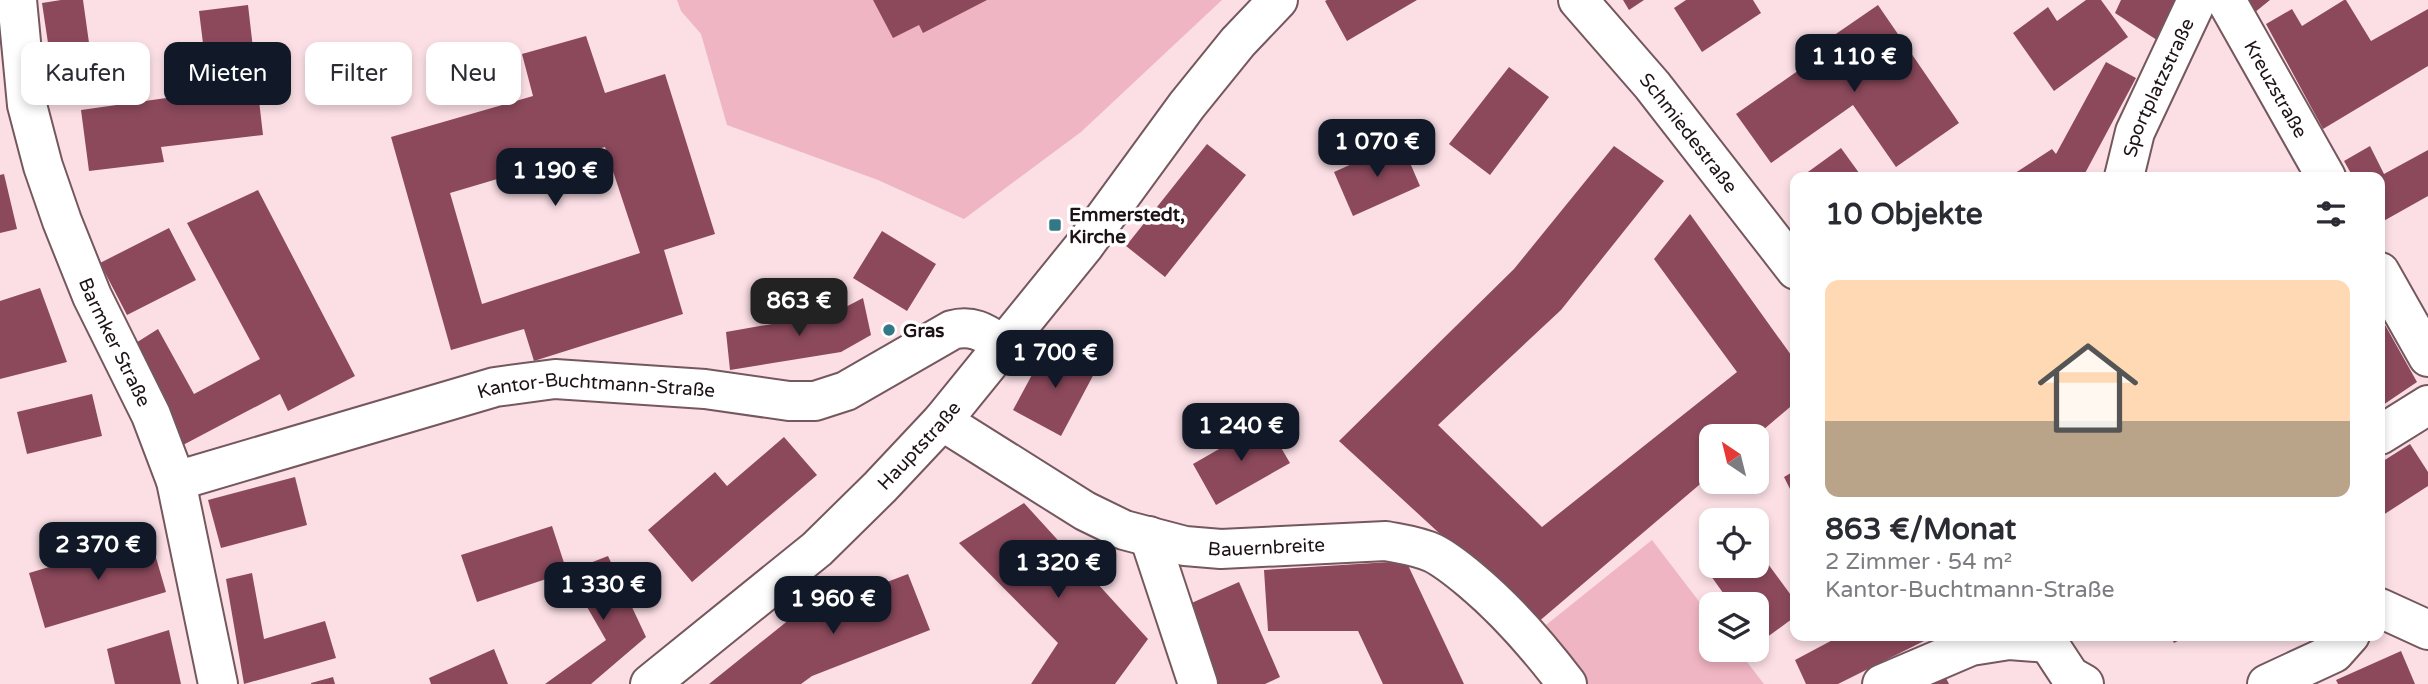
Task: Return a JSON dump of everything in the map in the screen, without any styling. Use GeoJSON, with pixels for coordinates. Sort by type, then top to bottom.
{"type":"FeatureCollection","features":[{"type":"Feature","properties":{"kind":"street","name":"Barmker Straße"},"geometry":{"type":"LineString","coordinates":[[17,0],[27,105],[43,166],[92,296],[151,415],[176,481],[218,684]]}},
{"type":"Feature","properties":{"kind":"street","name":"Hauptstraße"},"geometry":{"type":"LineString","coordinates":[[650,684],[817,548],[880,487],[942,421],[1084,246],[1187,105],[1238,42],[1278,0]]}},
{"type":"Feature","properties":{"kind":"street","name":"Schmiedestraße"},"geometry":{"type":"LineString","coordinates":[[1578,0],[1652,85],[1790,262]]}},
{"type":"Feature","properties":{"kind":"street","name":"Sportplatzstraße"},"geometry":{"type":"LineString","coordinates":[[2125,172],[2134,132],[2197,0]]}},
{"type":"Feature","properties":{"kind":"street","name":"Kreuzstraße"},"geometry":{"type":"LineString","coordinates":[[2226,0],[2323,172]]}},
{"type":"Feature","properties":{"kind":"street"},"geometry":{"type":"LineString","coordinates":[[2385,281],[2428,357]]}},
{"type":"Feature","properties":{"kind":"street","name":"Kantor-Buchtmann-Straße"},"geometry":{"type":"LineString","coordinates":[[176,481],[495,387],[555,379],[705,389],[789,401],[814,401],[846,391],[952,330],[965,326],[976,328],[1005,346]]}},
{"type":"Feature","properties":{"kind":"street"},"geometry":{"type":"LineString","coordinates":[[2385,432],[2428,405]]}},
{"type":"Feature","properties":{"kind":"street","name":"Bauernbreite"},"geometry":{"type":"LineString","coordinates":[[942,421],[1085,511],[1124,530],[1185,546],[1221,550],[1386,541],[1433,553],[1497,602],[1522,628],[1567,684]]}},
{"type":"Feature","properties":{"kind":"street"},"geometry":{"type":"LineString","coordinates":[[1149,536],[1198,684]]}},
{"type":"Feature","properties":{"kind":"street"},"geometry":{"type":"LineString","coordinates":[[2385,610],[2428,630]]}},
{"type":"Feature","properties":{"kind":"street"},"geometry":{"type":"LineString","coordinates":[[1882,684],[1971,646],[2003,641]]}},
{"type":"Feature","properties":{"kind":"street"},"geometry":{"type":"LineString","coordinates":[[2052,641],[2070,676],[2084,684]]}},
{"type":"Feature","properties":{"kind":"street"},"geometry":{"type":"LineString","coordinates":[[2266,684],[2334,653],[2345,641]]}},
{"type":"Feature","properties":{"kind":"shaded area"},"geometry":{"type":"Polygon","coordinates":[[[677,0],[1222,0],[1081,132],[964,219],[878,180],[727,125],[701,34],[681,11],[677,0]]]}},
{"type":"Feature","properties":{"kind":"shaded area"},"geometry":{"type":"Polygon","coordinates":[[[1652,540],[1699,601],[1699,662],[1747,662],[1764,684],[1588,684],[1546,625],[1652,540]]]}},
{"type":"Feature","properties":{"kind":"building"},"geometry":{"type":"Polygon","coordinates":[[[83,0],[89,42],[48,42],[42,3],[83,0]]]}},
{"type":"Feature","properties":{"kind":"building"},"geometry":{"type":"Polygon","coordinates":[[[873,0],[987,0],[923,33],[919,25],[893,38],[873,0]]]}},
{"type":"Feature","properties":{"kind":"building"},"geometry":{"type":"Polygon","coordinates":[[[1417,0],[1347,41],[1325,1],[1417,0]]]}},
{"type":"Feature","properties":{"kind":"building"},"geometry":{"type":"Polygon","coordinates":[[[1623,0],[1644,0],[1629,10],[1623,0]]]}},
{"type":"Feature","properties":{"kind":"building"},"geometry":{"type":"Polygon","coordinates":[[[1686,0],[1753,0],[1761,13],[1702,52],[1674,8],[1686,0]]]}},
{"type":"Feature","properties":{"kind":"building"},"geometry":{"type":"Polygon","coordinates":[[[2086,0],[2101,0],[2128,37],[2054,91],[2013,33],[2048,7],[2057,21],[2086,0]]]}},
{"type":"Feature","properties":{"kind":"building"},"geometry":{"type":"Polygon","coordinates":[[[2121,0],[2182,0],[2160,42],[2115,13],[2121,0]]]}},
{"type":"Feature","properties":{"kind":"building"},"geometry":{"type":"Polygon","coordinates":[[[2240,0],[2270,0],[2249,17],[2240,0]]]}},
{"type":"Feature","properties":{"kind":"building"},"geometry":{"type":"Polygon","coordinates":[[[2344,0],[2371,41],[2428,9],[2428,66],[2323,129],[2266,24],[2292,9],[2302,26],[2344,0]]]}},
{"type":"Feature","properties":{"kind":"building"},"geometry":{"type":"Polygon","coordinates":[[[248,5],[252,42],[203,42],[199,11],[248,5]]]}},
{"type":"Feature","properties":{"kind":"building"},"geometry":{"type":"Polygon","coordinates":[[[1878,5],[1959,123],[1896,167],[1853,105],[1771,163],[1736,114],[1819,56],[1814,49],[1878,5]]]}},
{"type":"Feature","properties":{"kind":"building"},"geometry":{"type":"Polygon","coordinates":[[[586,36],[605,93],[665,74],[715,234],[664,250],[683,314],[534,361],[524,329],[451,350],[391,137],[502,105],[521,105],[521,99],[533,96],[522,54],[586,36]],[[605,147],[450,193],[482,304],[640,253],[605,147]]]}},
{"type":"Feature","properties":{"kind":"building"},"geometry":{"type":"Polygon","coordinates":[[[2106,62],[2136,78],[2086,172],[2017,172],[2052,149],[2056,154],[2106,62]]]}},
{"type":"Feature","properties":{"kind":"building"},"geometry":{"type":"Polygon","coordinates":[[[1509,67],[1549,97],[1490,175],[1449,144],[1509,67]]]}},
{"type":"Feature","properties":{"kind":"building"},"geometry":{"type":"Polygon","coordinates":[[[164,98],[164,105],[260,105],[263,135],[161,147],[164,162],[89,171],[81,110],[117,105],[150,105],[150,100],[164,98]]]}},
{"type":"Feature","properties":{"kind":"building"},"geometry":{"type":"Polygon","coordinates":[[[1401,142],[1420,186],[1353,216],[1334,172],[1401,142]]]}},
{"type":"Feature","properties":{"kind":"building"},"geometry":{"type":"Polygon","coordinates":[[[1207,144],[1246,175],[1165,277],[1126,246],[1207,144]]]}},
{"type":"Feature","properties":{"kind":"building"},"geometry":{"type":"Polygon","coordinates":[[[1614,146],[1664,181],[1561,310],[1438,425],[1542,527],[1737,372],[1654,259],[1690,214],[1790,354],[1790,407],[1769,425],[1699,424],[1699,485],[1537,623],[1339,441],[1514,269],[1614,146]]]}},
{"type":"Feature","properties":{"kind":"building"},"geometry":{"type":"Polygon","coordinates":[[[2370,146],[2383,172],[2350,172],[2344,161],[2370,146]]]}},
{"type":"Feature","properties":{"kind":"building"},"geometry":{"type":"Polygon","coordinates":[[[1841,148],[1858,172],[1808,172],[1841,148]]]}},
{"type":"Feature","properties":{"kind":"building"},"geometry":{"type":"Polygon","coordinates":[[[2428,150],[2428,196],[2385,220],[2385,173],[2428,150]]]}},
{"type":"Feature","properties":{"kind":"building"},"geometry":{"type":"Polygon","coordinates":[[[4,174],[17,229],[0,233],[0,175],[4,174]]]}},
{"type":"Feature","properties":{"kind":"building"},"geometry":{"type":"Polygon","coordinates":[[[258,190],[355,376],[288,411],[280,394],[183,445],[131,346],[158,329],[194,394],[260,359],[187,223],[258,190]]]}},
{"type":"Feature","properties":{"kind":"building"},"geometry":{"type":"Polygon","coordinates":[[[169,228],[196,280],[127,315],[100,263],[169,228]]]}},
{"type":"Feature","properties":{"kind":"building"},"geometry":{"type":"Polygon","coordinates":[[[882,231],[936,264],[907,311],[853,278],[882,231]]]}},
{"type":"Feature","properties":{"kind":"building"},"geometry":{"type":"Polygon","coordinates":[[[40,288],[67,362],[0,379],[0,301],[40,288]]]}},
{"type":"Feature","properties":{"kind":"building"},"geometry":{"type":"Polygon","coordinates":[[[863,298],[871,335],[841,352],[730,370],[726,332],[834,313],[863,298]]]}},
{"type":"Feature","properties":{"kind":"building"},"geometry":{"type":"Polygon","coordinates":[[[2385,325],[2417,382],[2385,404],[2385,325]]]}},
{"type":"Feature","properties":{"kind":"building"},"geometry":{"type":"Polygon","coordinates":[[[1048,345],[1096,370],[1061,436],[1013,410],[1048,345]]]}},
{"type":"Feature","properties":{"kind":"building"},"geometry":{"type":"Polygon","coordinates":[[[92,394],[102,436],[27,454],[17,412],[92,394]]]}},
{"type":"Feature","properties":{"kind":"building"},"geometry":{"type":"Polygon","coordinates":[[[1266,422],[1290,463],[1216,505],[1193,464],[1266,422]]]}},
{"type":"Feature","properties":{"kind":"building"},"geometry":{"type":"Polygon","coordinates":[[[784,437],[817,475],[692,582],[648,530],[715,472],[727,486],[784,437]]]}},
{"type":"Feature","properties":{"kind":"building"},"geometry":{"type":"Polygon","coordinates":[[[2410,444],[2428,472],[2428,486],[2385,514],[2385,460],[2410,444]]]}},
{"type":"Feature","properties":{"kind":"building"},"geometry":{"type":"Polygon","coordinates":[[[1790,474],[1790,489],[1784,477],[1790,474]]]}},
{"type":"Feature","properties":{"kind":"building"},"geometry":{"type":"Polygon","coordinates":[[[295,477],[307,525],[221,548],[208,500],[295,477]]]}},
{"type":"Feature","properties":{"kind":"building"},"geometry":{"type":"Polygon","coordinates":[[[1024,503],[1148,639],[1115,684],[1031,684],[1058,643],[959,543],[1024,503]]]}},
{"type":"Feature","properties":{"kind":"building"},"geometry":{"type":"Polygon","coordinates":[[[552,526],[567,572],[477,602],[461,555],[552,526]]]}},
{"type":"Feature","properties":{"kind":"building"},"geometry":{"type":"Polygon","coordinates":[[[150,537],[166,592],[45,628],[29,573],[150,537]]]}},
{"type":"Feature","properties":{"kind":"building"},"geometry":{"type":"Polygon","coordinates":[[[608,556],[646,637],[591,684],[545,684],[606,640],[567,572],[608,556]]]}},
{"type":"Feature","properties":{"kind":"building"},"geometry":{"type":"Polygon","coordinates":[[[1406,561],[1464,684],[1383,684],[1358,631],[1268,631],[1264,570],[1406,561]]]}},
{"type":"Feature","properties":{"kind":"building"},"geometry":{"type":"Polygon","coordinates":[[[1769,565],[1790,594],[1790,620],[1769,636],[1769,592],[1722,592],[1712,578],[1769,578],[1769,565]]]}},
{"type":"Feature","properties":{"kind":"building"},"geometry":{"type":"Polygon","coordinates":[[[252,573],[264,639],[325,621],[336,658],[244,684],[226,579],[252,573]]]}},
{"type":"Feature","properties":{"kind":"building"},"geometry":{"type":"Polygon","coordinates":[[[908,574],[930,630],[812,676],[801,684],[709,684],[790,619],[908,574]]]}},
{"type":"Feature","properties":{"kind":"building"},"geometry":{"type":"Polygon","coordinates":[[[1239,582],[1280,677],[1265,684],[1210,684],[1178,609],[1239,582]]]}},
{"type":"Feature","properties":{"kind":"building"},"geometry":{"type":"Polygon","coordinates":[[[169,630],[181,684],[115,684],[107,649],[169,630]]]}},
{"type":"Feature","properties":{"kind":"building"},"geometry":{"type":"Polygon","coordinates":[[[1831,641],[1924,641],[1838,684],[1806,684],[1795,660],[1831,641]]]}},
{"type":"Feature","properties":{"kind":"building"},"geometry":{"type":"Polygon","coordinates":[[[494,649],[508,684],[431,684],[429,678],[494,649]]]}},
{"type":"Feature","properties":{"kind":"building"},"geometry":{"type":"Polygon","coordinates":[[[2401,651],[2415,684],[2338,684],[2336,680],[2401,651]]]}},
{"type":"Feature","properties":{"kind":"building"},"geometry":{"type":"Polygon","coordinates":[[[333,677],[335,684],[311,684],[311,683],[333,677]]]}},
{"type":"Feature","properties":{"kind":"building"},"geometry":{"type":"Polygon","coordinates":[[[1946,678],[1949,684],[1933,684],[1946,678]]]}},
{"type":"Feature","properties":{"kind":"place","name":"Emmerstedt, Kirche"},"geometry":{"type":"Point","coordinates":[1055,225]}},
{"type":"Feature","properties":{"kind":"place","name":"Gras"},"geometry":{"type":"Point","coordinates":[889,330]}}]}
